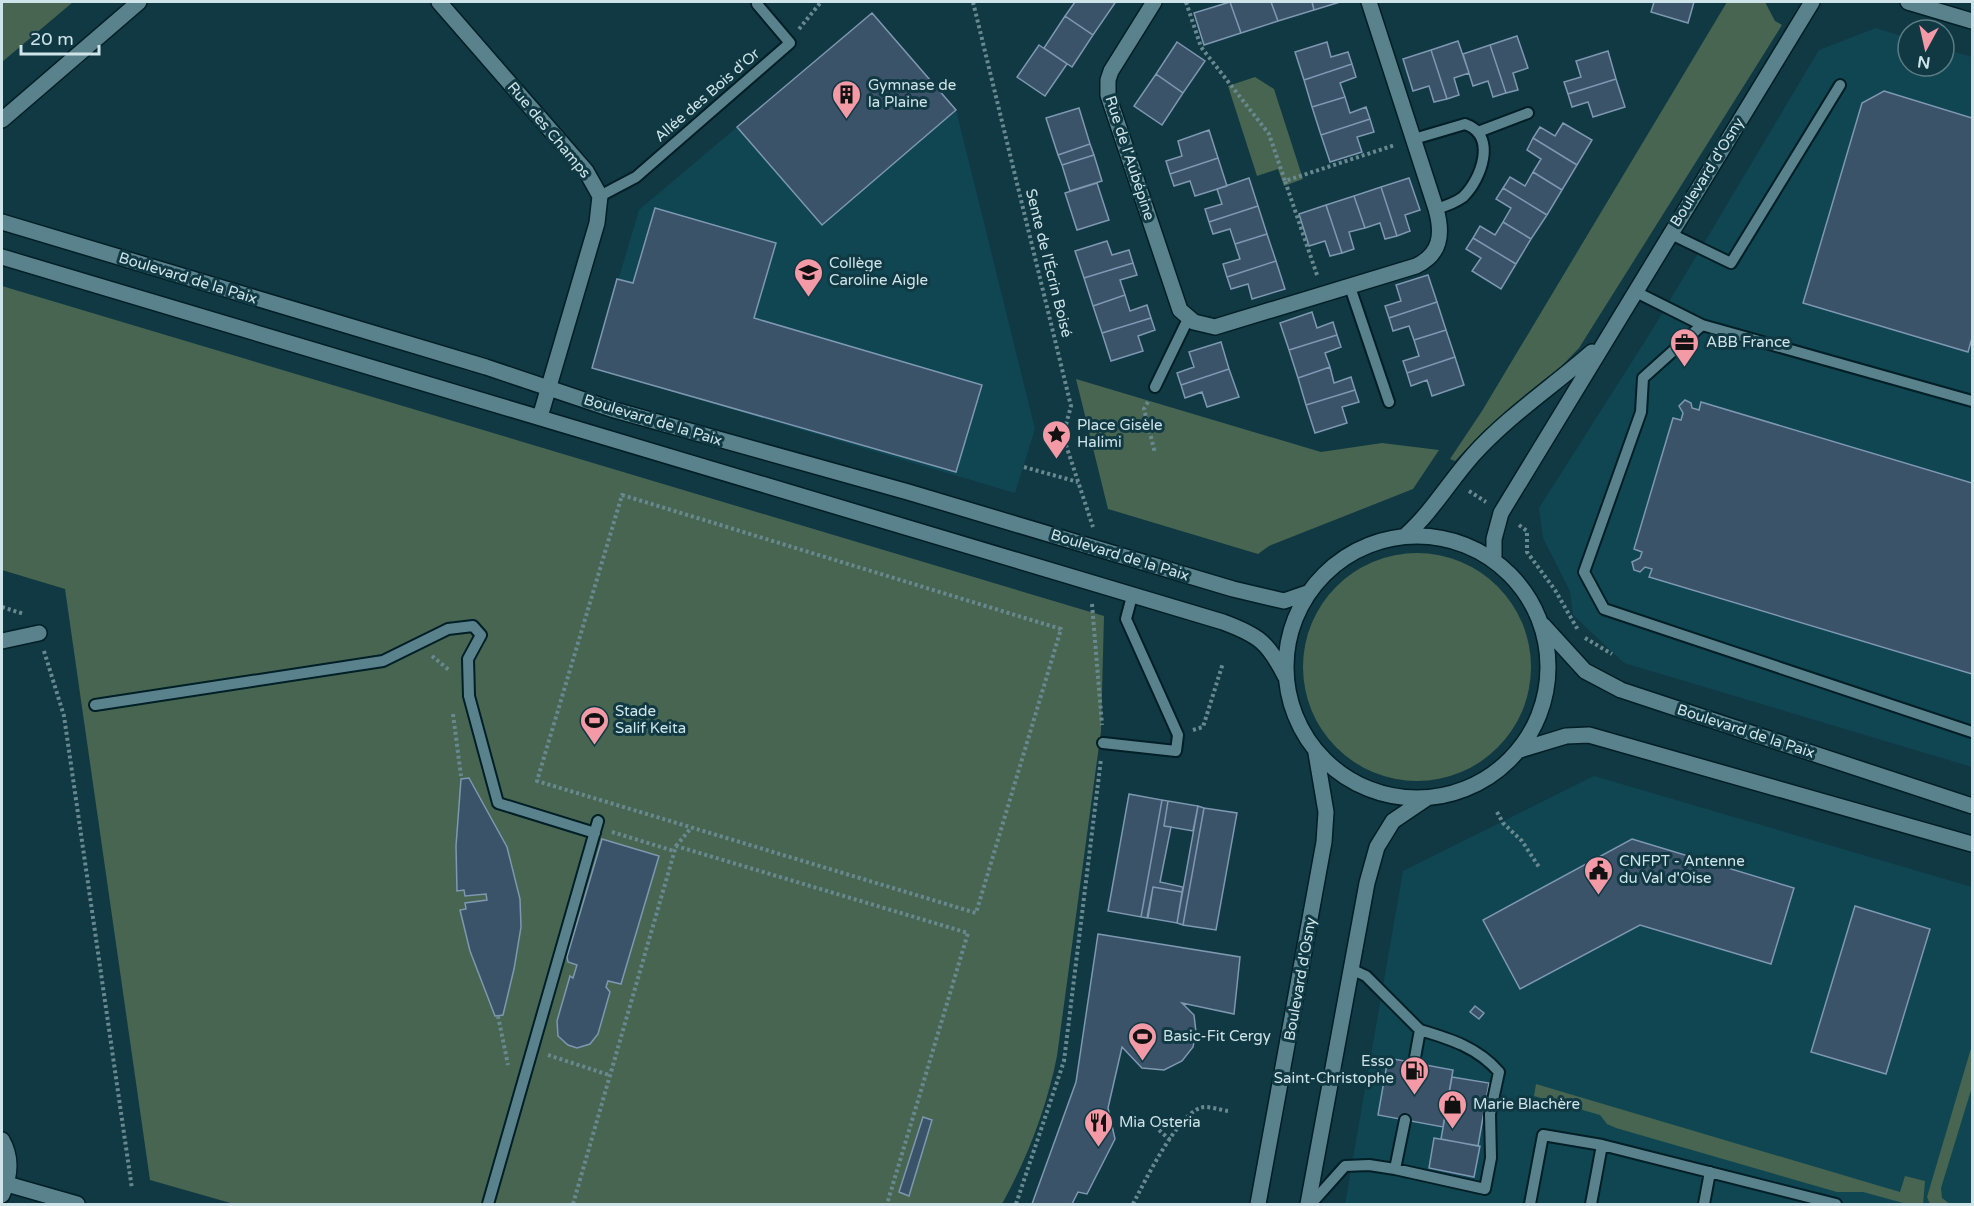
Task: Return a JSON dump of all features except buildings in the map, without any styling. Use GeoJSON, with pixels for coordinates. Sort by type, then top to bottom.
{"type":"FeatureCollection","features":[{"type":"Feature","properties":{"kind":"main road"},"geometry":{"type":"LineString","coordinates":[[2,120],[139,2]]}},
{"type":"Feature","properties":{"kind":"main road","name":"Rue des Champs"},"geometry":{"type":"LineString","coordinates":[[439,2],[586,171],[600,196]]}},
{"type":"Feature","properties":{"kind":"main road","name":"Rue de l'Aubépine"},"geometry":{"type":"LineString","coordinates":[[1154,2],[1116,62],[1107,87],[1180,310],[1188,319]]}},
{"type":"Feature","properties":{"kind":"main road"},"geometry":{"type":"LineString","coordinates":[[1188,319],[1201,325],[1221,327],[1416,266],[1430,258],[1438,246],[1441,233],[1436,209],[1369,2]]}},
{"type":"Feature","properties":{"kind":"main road","name":"Boulevard d'Osny"},"geometry":{"type":"LineString","coordinates":[[1494,561],[1494,539],[1502,513],[1669,233],[1812,2]]}},
{"type":"Feature","properties":{"kind":"main road"},"geometry":{"type":"LineString","coordinates":[[1908,2],[1972,21]]}},
{"type":"Feature","properties":{"kind":"main road"},"geometry":{"type":"LineString","coordinates":[[540,417],[597,223],[600,196]]}},
{"type":"Feature","properties":{"kind":"main road","name":"Boulevard de la Paix"},"geometry":{"type":"LineString","coordinates":[[2,222],[550,387],[611,409],[908,492],[1233,589],[1284,601],[1307,593]]}},
{"type":"Feature","properties":{"kind":"main road","name":"Boulevard de la Paix"},"geometry":{"type":"LineString","coordinates":[[2,257],[1252,632],[1269,647],[1285,676]]}},
{"type":"Feature","properties":{"kind":"main road","name":"Boulevard d'Osny"},"geometry":{"type":"LineString","coordinates":[[1405,536],[1429,513],[1472,456],[1513,416],[1603,343]]}},
{"type":"Feature","properties":{"kind":"main road"},"geometry":{"type":"LineString","coordinates":[[1405,536],[1452,541],[1494,561],[1522,588],[1540,622],[1547,650],[1546,692],[1538,719],[1520,750],[1502,768],[1474,786],[1459,792],[1427,798],[1392,796],[1358,785],[1336,771],[1316,753],[1297,723],[1285,676],[1288,637],[1307,593],[1329,569],[1350,554],[1373,544],[1405,536]]}},
{"type":"Feature","properties":{"kind":"main road","name":"Boulevard de la Paix"},"geometry":{"type":"LineString","coordinates":[[1540,622],[1585,672],[1621,690],[1972,806]]}},
{"type":"Feature","properties":{"kind":"main road"},"geometry":{"type":"LineString","coordinates":[[2,641],[39,633]]}},
{"type":"Feature","properties":{"kind":"main road"},"geometry":{"type":"LineString","coordinates":[[1520,750],[1551,740],[1589,735],[1972,844]]}},
{"type":"Feature","properties":{"kind":"main road","name":"Boulevard d'Osny"},"geometry":{"type":"LineString","coordinates":[[1258,1204],[1324,842],[1326,813],[1316,753]]}},
{"type":"Feature","properties":{"kind":"main road"},"geometry":{"type":"LineString","coordinates":[[1310,1204],[1367,883],[1377,847],[1393,822],[1427,798]]}},
{"type":"Feature","properties":{"kind":"main road"},"geometry":{"type":"LineString","coordinates":[[2,1140],[9,1164],[4,1189],[77,1204]]}},
{"type":"Feature","properties":{"kind":"lane"},"geometry":{"type":"LineString","coordinates":[[757,4],[790,43]]}},
{"type":"Feature","properties":{"kind":"lane","name":"Allée des Bois d'Or"},"geometry":{"type":"LineString","coordinates":[[600,196],[636,177],[790,43]]}},
{"type":"Feature","properties":{"kind":"lane"},"geometry":{"type":"LineString","coordinates":[[1669,233],[1731,263],[1840,85]]}},
{"type":"Feature","properties":{"kind":"lane"},"geometry":{"type":"LineString","coordinates":[[1478,132],[1528,113]]}},
{"type":"Feature","properties":{"kind":"lane"},"geometry":{"type":"LineString","coordinates":[[1413,139],[1461,124],[1470,126],[1478,132],[1483,144],[1484,157],[1477,177],[1461,198],[1436,209]]}},
{"type":"Feature","properties":{"kind":"lane"},"geometry":{"type":"LineString","coordinates":[[1350,287],[1389,402]]}},
{"type":"Feature","properties":{"kind":"lane"},"geometry":{"type":"LineString","coordinates":[[1634,291],[1702,325],[1972,401]]}},
{"type":"Feature","properties":{"kind":"lane"},"geometry":{"type":"LineString","coordinates":[[1155,387],[1188,319]]}},
{"type":"Feature","properties":{"kind":"lane"},"geometry":{"type":"LineString","coordinates":[[1702,325],[1643,378],[1641,412],[1584,572],[1604,609],[1972,732]]}},
{"type":"Feature","properties":{"kind":"lane"},"geometry":{"type":"LineString","coordinates":[[1102,743],[1176,752],[1178,735],[1126,619],[1132,596]]}},
{"type":"Feature","properties":{"kind":"lane"},"geometry":{"type":"LineString","coordinates":[[95,705],[383,661],[419,646],[448,629],[473,626],[481,635],[468,659],[469,696],[498,803],[596,827],[488,1204]]}},
{"type":"Feature","properties":{"kind":"lane"},"geometry":{"type":"LineString","coordinates":[[1310,1204],[1345,1166],[1369,1165],[1395,1169],[1485,1189],[1491,1158],[1490,1114],[1498,1072],[1488,1059],[1460,1042],[1419,1029],[1366,976],[1353,970]]}},
{"type":"Feature","properties":{"kind":"lane"},"geometry":{"type":"LineString","coordinates":[[1414,1063],[1419,1029]]}},
{"type":"Feature","properties":{"kind":"lane"},"geometry":{"type":"LineString","coordinates":[[1395,1169],[1405,1120]]}},
{"type":"Feature","properties":{"kind":"lane"},"geometry":{"type":"LineString","coordinates":[[1530,1204],[1543,1135],[1602,1145],[1710,1172],[1806,1201],[1836,1204]]}},
{"type":"Feature","properties":{"kind":"lane"},"geometry":{"type":"LineString","coordinates":[[1591,1204],[1602,1145]]}},
{"type":"Feature","properties":{"kind":"lane"},"geometry":{"type":"LineString","coordinates":[[1704,1204],[1710,1172]]}},
{"type":"Feature","properties":{"kind":"path"},"geometry":{"type":"LineString","coordinates":[[790,43],[821,2]]}},
{"type":"Feature","properties":{"kind":"path","name":"Sente de l'Écrin Boisé"},"geometry":{"type":"LineString","coordinates":[[973,2],[1071,406],[1063,436],[1093,527]]}},
{"type":"Feature","properties":{"kind":"path"},"geometry":{"type":"LineString","coordinates":[[1186,2],[1201,47],[1269,134],[1324,295]]}},
{"type":"Feature","properties":{"kind":"path"},"geometry":{"type":"LineString","coordinates":[[1285,181],[1413,139]]}},
{"type":"Feature","properties":{"kind":"path"},"geometry":{"type":"LineString","coordinates":[[1155,387],[1144,409],[1155,453]]}},
{"type":"Feature","properties":{"kind":"path"},"geometry":{"type":"LineString","coordinates":[[1024,467],[1078,482]]}},
{"type":"Feature","properties":{"kind":"path"},"geometry":{"type":"LineString","coordinates":[[1454,481],[1527,531],[1527,552],[1555,590],[1581,636],[1612,654]]}},
{"type":"Feature","properties":{"kind":"path"},"geometry":{"type":"LineString","coordinates":[[622,495],[1061,629],[976,913],[691,828],[537,782],[622,495]]}},
{"type":"Feature","properties":{"kind":"path"},"geometry":{"type":"LineString","coordinates":[[1017,1204],[1064,1061],[1102,743],[1092,603]]}},
{"type":"Feature","properties":{"kind":"path"},"geometry":{"type":"LineString","coordinates":[[419,646],[457,676]]}},
{"type":"Feature","properties":{"kind":"path"},"geometry":{"type":"LineString","coordinates":[[1178,735],[1203,727],[1223,663]]}},
{"type":"Feature","properties":{"kind":"path"},"geometry":{"type":"LineString","coordinates":[[64,716],[132,1189]]}},
{"type":"Feature","properties":{"kind":"path"},"geometry":{"type":"LineString","coordinates":[[1497,812],[1503,823],[1522,841],[1539,867]]}},
{"type":"Feature","properties":{"kind":"path"},"geometry":{"type":"LineString","coordinates":[[596,827],[968,933],[887,1204]]}},
{"type":"Feature","properties":{"kind":"path"},"geometry":{"type":"LineString","coordinates":[[573,1204],[675,848],[691,828]]}},
{"type":"Feature","properties":{"kind":"path"},"geometry":{"type":"LineString","coordinates":[[498,1016],[510,1073]]}},
{"type":"Feature","properties":{"kind":"path"},"geometry":{"type":"LineString","coordinates":[[533,1050],[609,1075]]}},
{"type":"Feature","properties":{"kind":"path"},"geometry":{"type":"LineString","coordinates":[[1133,1204],[1158,1156],[1190,1113],[1202,1107],[1228,1111]]}},
{"type":"Feature","properties":{"kind":"path"},"geometry":{"type":"LineString","coordinates":[[1159,1130],[1170,1140]]}},
{"type":"Feature","properties":{"kind":"shaded area"},"geometry":{"type":"Polygon","coordinates":[[[1876,28],[1896,34],[1896,78],[1956,78],[1956,52],[1972,57],[1972,767],[1624,663],[1573,615],[1570,591],[1543,538],[1539,508],[1654,327],[1819,50],[1876,28]]]}},
{"type":"Feature","properties":{"kind":"shaded area","name":"Collège Caroline Aigle"},"geometry":{"type":"Polygon","coordinates":[[[956,110],[1035,429],[1015,493],[592,368],[639,210],[737,127],[822,225],[956,110]]]}},
{"type":"Feature","properties":{"kind":"shaded area"},"geometry":{"type":"Polygon","coordinates":[[[1594,776],[1972,887],[1972,1204],[1345,1204],[1403,871],[1594,776]]]}},
{"type":"Feature","properties":{"kind":"green space"},"geometry":{"type":"Polygon","coordinates":[[[2,2],[73,2],[2,62],[2,2]]]}},
{"type":"Feature","properties":{"kind":"green space"},"geometry":{"type":"Polygon","coordinates":[[[1727,2],[1765,2],[1775,21],[1782,25],[1579,348],[1549,379],[1484,431],[1455,461],[1450,459],[1482,411],[1727,2]]]}},
{"type":"Feature","properties":{"kind":"green space"},"geometry":{"type":"Polygon","coordinates":[[[1255,77],[1274,89],[1303,179],[1284,186],[1278,169],[1257,176],[1228,86],[1255,77]]]}},
{"type":"Feature","properties":{"kind":"green space","name":"Stade Salif Keita"},"geometry":{"type":"Polygon","coordinates":[[[2,286],[1104,616],[1101,731],[1057,1056],[1048,1094],[1035,1132],[1002,1204],[234,1204],[150,1180],[65,589],[2,570],[2,286]]]}},
{"type":"Feature","properties":{"kind":"green space"},"geometry":{"type":"Polygon","coordinates":[[[1076,379],[1321,452],[1382,443],[1439,450],[1413,489],[1269,546],[1258,554],[1108,509],[1076,379]]]}},
{"type":"Feature","properties":{"kind":"green space"},"geometry":{"type":"Polygon","coordinates":[[[1417,553],[1450,558],[1471,567],[1489,579],[1505,595],[1517,613],[1526,634],[1531,667],[1526,700],[1517,721],[1505,739],[1489,755],[1471,767],[1450,776],[1417,781],[1384,776],[1363,767],[1345,755],[1329,739],[1317,721],[1308,700],[1303,667],[1308,634],[1317,613],[1329,595],[1345,579],[1363,567],[1384,558],[1417,553]]]}},
{"type":"Feature","properties":{"kind":"green space"},"geometry":{"type":"Polygon","coordinates":[[[1972,1045],[1972,1087],[1941,1188],[1942,1198],[1950,1204],[1930,1204],[1927,1197],[1972,1045]]]}},
{"type":"Feature","properties":{"kind":"green space"},"geometry":{"type":"Polygon","coordinates":[[[1536,1084],[1900,1192],[1905,1176],[1925,1181],[1923,1204],[1907,1204],[1863,1192],[1837,1192],[1616,1128],[1607,1124],[1600,1115],[1534,1096],[1536,1084]]]}},
{"type":"Feature","properties":{"kind":"place","name":"Gymnase de la Plaine"},"geometry":{"type":"Point","coordinates":[847,120]}},
{"type":"Feature","properties":{"kind":"place","name":"Collège Caroline Aigle"},"geometry":{"type":"Point","coordinates":[808,298]}},
{"type":"Feature","properties":{"kind":"place","name":"ABB France"},"geometry":{"type":"Point","coordinates":[1685,368]}},
{"type":"Feature","properties":{"kind":"place","name":"Place Gisèle Halimi"},"geometry":{"type":"Point","coordinates":[1056,460]}},
{"type":"Feature","properties":{"kind":"place","name":"Stade Salif Keita"},"geometry":{"type":"Point","coordinates":[594,746]}},
{"type":"Feature","properties":{"kind":"place","name":"CNFPT - Antenne du Val d'Oise"},"geometry":{"type":"Point","coordinates":[1598,896]}},
{"type":"Feature","properties":{"kind":"place","name":"Basic-Fit Cergy"},"geometry":{"type":"Point","coordinates":[1142,1062]}},
{"type":"Feature","properties":{"kind":"place","name":"Esso Saint-Christophe"},"geometry":{"type":"Point","coordinates":[1415,1096]}},
{"type":"Feature","properties":{"kind":"place","name":"Marie Blachère"},"geometry":{"type":"Point","coordinates":[1452,1130]}},
{"type":"Feature","properties":{"kind":"place","name":"Mia Osteria"},"geometry":{"type":"Point","coordinates":[1098,1148]}}]}
